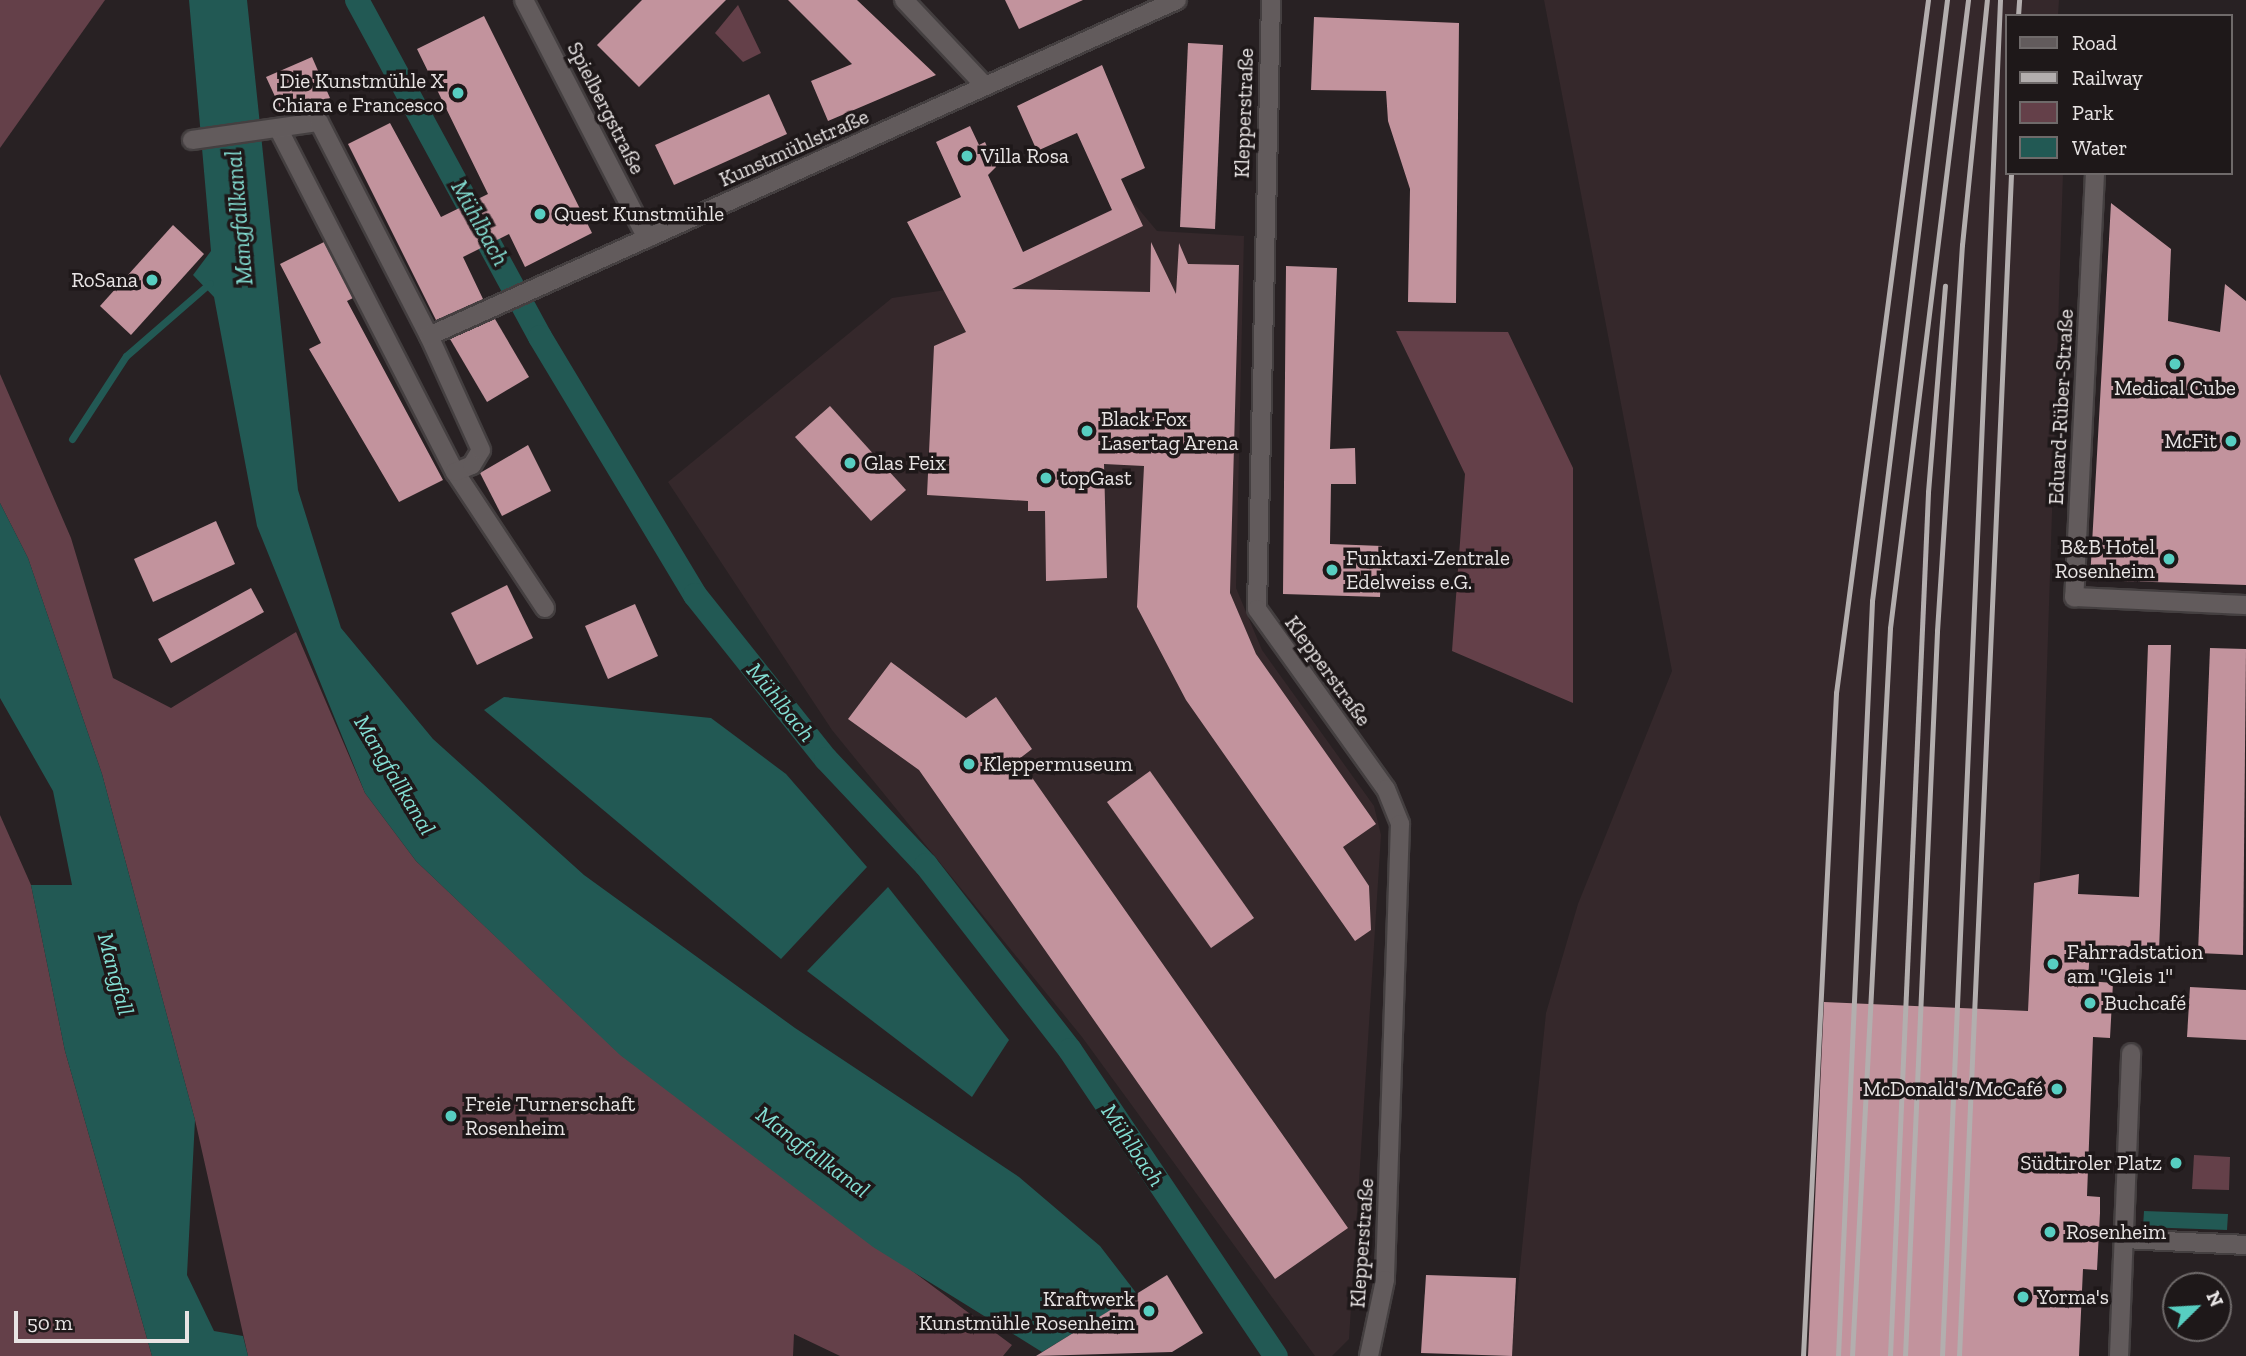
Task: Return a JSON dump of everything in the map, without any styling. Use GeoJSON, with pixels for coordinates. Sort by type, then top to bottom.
{"type":"FeatureCollection","features":[{"type":"Feature","properties":{"kind":"street","name":"Spielbergstraße"},"geometry":{"type":"LineString","coordinates":[[524,0],[648,238]]}},
{"type":"Feature","properties":{"kind":"street"},"geometry":{"type":"LineString","coordinates":[[904,0],[985,86]]}},
{"type":"Feature","properties":{"kind":"street","name":"Kunstmühlstraße"},"geometry":{"type":"LineString","coordinates":[[429,336],[500,299],[648,238],[1177,0]]}},
{"type":"Feature","properties":{"kind":"street","name":"Klepperstraße"},"geometry":{"type":"LineString","coordinates":[[1270,0],[1257,608],[1386,789],[1400,824],[1385,1280],[1369,1356]]}},
{"type":"Feature","properties":{"kind":"street"},"geometry":{"type":"LineString","coordinates":[[192,139],[272,131],[319,122],[429,336],[481,450],[472,465],[455,472]]}},
{"type":"Feature","properties":{"kind":"street"},"geometry":{"type":"LineString","coordinates":[[272,131],[455,472],[544,608]]}},
{"type":"Feature","properties":{"kind":"street","name":"Eduard-Rüber-Straße"},"geometry":{"type":"LineString","coordinates":[[2095,175],[2074,597],[2246,605]]}},
{"type":"Feature","properties":{"kind":"street"},"geometry":{"type":"LineString","coordinates":[[2119,1356],[2131,1053]]}},
{"type":"Feature","properties":{"kind":"street"},"geometry":{"type":"LineString","coordinates":[[2124,1239],[2246,1245]]}},
{"type":"Feature","properties":{"kind":"shaded area"},"geometry":{"type":"Polygon","coordinates":[[[1544,0],[2059,0],[2058,14],[2004,14],[2004,175],[2063,175],[2041,852],[2017,1356],[1511,1356],[1546,1013],[1578,904],[1672,671],[1544,0]]]}},
{"type":"Feature","properties":{"kind":"shaded area"},"geometry":{"type":"Polygon","coordinates":[[[1131,200],[1157,231],[1244,236],[1236,588],[1262,650],[1374,806],[1381,835],[1349,1339],[1332,1356],[1315,1356],[1082,1037],[832,730],[668,482],[892,298],[946,290],[1131,200]]]}},
{"type":"Feature","properties":{"kind":"green space"},"geometry":{"type":"Polygon","coordinates":[[[0,0],[105,0],[0,148],[0,0]]]}},
{"type":"Feature","properties":{"kind":"green space"},"geometry":{"type":"Polygon","coordinates":[[[738,5],[761,53],[743,62],[715,33],[738,5]]]}},
{"type":"Feature","properties":{"kind":"green space"},"geometry":{"type":"Polygon","coordinates":[[[1396,331],[1508,332],[1573,468],[1573,703],[1452,651],[1465,474],[1396,331]]]}},
{"type":"Feature","properties":{"kind":"green space"},"geometry":{"type":"Polygon","coordinates":[[[0,374],[71,538],[113,678],[171,708],[296,632],[365,793],[416,861],[621,1055],[1012,1345],[1003,1356],[840,1356],[794,1334],[793,1356],[248,1356],[195,1120],[102,774],[28,558],[0,503],[0,374]]]}},
{"type":"Feature","properties":{"kind":"green space"},"geometry":{"type":"Polygon","coordinates":[[[0,815],[31,885],[65,1051],[152,1356],[0,1356],[0,815]]]}},
{"type":"Feature","properties":{"kind":"green space"},"geometry":{"type":"Polygon","coordinates":[[[2194,1155],[2230,1157],[2229,1190],[2192,1189],[2194,1155]]]}},
{"type":"Feature","properties":{"kind":"water","name":"Mangfallkanal"},"geometry":{"type":"Polygon","coordinates":[[[189,0],[247,0],[298,490],[341,628],[433,739],[584,875],[795,1028],[1019,1177],[1100,1246],[1137,1294],[1042,1352],[873,1247],[620,1055],[416,861],[365,793],[257,526],[214,297],[193,275],[211,251],[189,0]]]}},
{"type":"Feature","properties":{"kind":"water","name":"Mangfall"},"geometry":{"type":"Polygon","coordinates":[[[0,503],[28,558],[102,774],[195,1120],[187,1275],[214,1331],[243,1336],[248,1356],[152,1356],[65,1051],[31,885],[72,885],[53,791],[0,698],[0,503]]]}},
{"type":"Feature","properties":{"kind":"water"},"geometry":{"type":"Polygon","coordinates":[[[504,697],[711,718],[786,774],[867,867],[781,959],[484,710],[504,697]]]}},
{"type":"Feature","properties":{"kind":"water"},"geometry":{"type":"Polygon","coordinates":[[[888,887],[1009,1040],[972,1097],[807,971],[888,887]]]}},
{"type":"Feature","properties":{"kind":"water"},"geometry":{"type":"Polygon","coordinates":[[[2144,1211],[2228,1214],[2227,1230],[2143,1227],[2144,1211]]]}},
{"type":"Feature","properties":{"kind":"building"},"geometry":{"type":"Polygon","coordinates":[[[642,0],[726,0],[639,87],[597,45],[642,0]]]}},
{"type":"Feature","properties":{"kind":"building"},"geometry":{"type":"Polygon","coordinates":[[[788,0],[857,0],[936,75],[828,121],[811,81],[852,64],[788,0]]]}},
{"type":"Feature","properties":{"kind":"building"},"geometry":{"type":"Polygon","coordinates":[[[1005,0],[1083,0],[1019,29],[1005,0]]]}},
{"type":"Feature","properties":{"kind":"building"},"geometry":{"type":"Polygon","coordinates":[[[484,16],[592,233],[525,267],[509,234],[463,257],[483,299],[436,320],[348,144],[390,123],[441,217],[488,194],[417,49],[484,16]]]}},
{"type":"Feature","properties":{"kind":"building"},"geometry":{"type":"Polygon","coordinates":[[[1314,17],[1459,23],[1456,303],[1408,302],[1410,189],[1388,121],[1386,91],[1311,90],[1314,17]]]}},
{"type":"Feature","properties":{"kind":"building"},"geometry":{"type":"Polygon","coordinates":[[[1188,43],[1223,45],[1215,229],[1180,227],[1188,43]]]}},
{"type":"Feature","properties":{"kind":"building"},"geometry":{"type":"Polygon","coordinates":[[[312,57],[330,98],[284,116],[266,77],[312,57]]]}},
{"type":"Feature","properties":{"kind":"building"},"geometry":{"type":"Polygon","coordinates":[[[1102,65],[1145,168],[1121,179],[1143,226],[1012,289],[1150,292],[1151,242],[1176,294],[1179,243],[1188,264],[1239,265],[1230,593],[1256,654],[1376,824],[1343,847],[1369,886],[1371,930],[1355,941],[1186,700],[1137,607],[1144,466],[1104,464],[1107,578],[1046,581],[1045,511],[1028,511],[1028,501],[927,495],[934,346],[966,332],[907,222],[961,197],[936,142],[970,126],[979,145],[985,142],[996,167],[988,175],[1023,252],[1112,210],[1077,133],[1037,151],[1017,106],[1102,65]]]}},
{"type":"Feature","properties":{"kind":"building"},"geometry":{"type":"Polygon","coordinates":[[[769,94],[787,134],[674,185],[655,145],[769,94]]]}},
{"type":"Feature","properties":{"kind":"building","name":"Medical Cube"},"geometry":{"type":"Polygon","coordinates":[[[2111,203],[2171,249],[2168,321],[2220,332],[2225,284],[2246,301],[2246,585],[2090,580],[2111,203]]]}},
{"type":"Feature","properties":{"kind":"building","name":"RoSana"},"geometry":{"type":"Polygon","coordinates":[[[173,225],[204,254],[131,335],[100,306],[173,225]]]}},
{"type":"Feature","properties":{"kind":"building"},"geometry":{"type":"Polygon","coordinates":[[[324,242],[353,298],[347,301],[443,480],[399,502],[309,349],[321,343],[280,264],[324,242]]]}},
{"type":"Feature","properties":{"kind":"building"},"geometry":{"type":"Polygon","coordinates":[[[1286,266],[1337,268],[1330,449],[1355,448],[1356,484],[1331,484],[1330,544],[1382,546],[1380,597],[1283,594],[1286,266]]]}},
{"type":"Feature","properties":{"kind":"building"},"geometry":{"type":"Polygon","coordinates":[[[495,319],[529,377],[487,402],[450,339],[495,319]]]}},
{"type":"Feature","properties":{"kind":"building","name":"Glas Feix"},"geometry":{"type":"Polygon","coordinates":[[[830,406],[906,490],[871,521],[795,437],[830,406]]]}},
{"type":"Feature","properties":{"kind":"building"},"geometry":{"type":"Polygon","coordinates":[[[528,445],[551,491],[502,516],[480,473],[528,445]]]}},
{"type":"Feature","properties":{"kind":"building"},"geometry":{"type":"Polygon","coordinates":[[[216,521],[235,564],[153,602],[134,559],[216,521]]]}},
{"type":"Feature","properties":{"kind":"building"},"geometry":{"type":"Polygon","coordinates":[[[507,585],[533,638],[477,665],[451,613],[507,585]]]}},
{"type":"Feature","properties":{"kind":"building"},"geometry":{"type":"Polygon","coordinates":[[[251,588],[264,612],[171,663],[158,639],[251,588]]]}},
{"type":"Feature","properties":{"kind":"building"},"geometry":{"type":"Polygon","coordinates":[[[635,604],[658,656],[608,679],[585,626],[635,604]]]}},
{"type":"Feature","properties":{"kind":"building"},"geometry":{"type":"Polygon","coordinates":[[[2148,645],[2171,645],[2159,951],[2090,948],[2088,981],[2113,983],[2110,1038],[2093,1037],[2087,1196],[2100,1197],[2100,1213],[2097,1270],[2083,1269],[2079,1356],[1808,1356],[1824,1002],[2028,1011],[2034,883],[2079,874],[2078,894],[2139,897],[2148,645]]]}},
{"type":"Feature","properties":{"kind":"building"},"geometry":{"type":"Polygon","coordinates":[[[2210,648],[2246,649],[2243,955],[2198,953],[2210,648]]]}},
{"type":"Feature","properties":{"kind":"building"},"geometry":{"type":"Polygon","coordinates":[[[891,662],[966,718],[996,697],[1032,749],[1019,759],[1348,1228],[1275,1279],[919,770],[848,719],[891,662]]]}},
{"type":"Feature","properties":{"kind":"building"},"geometry":{"type":"Polygon","coordinates":[[[1150,771],[1254,918],[1211,948],[1107,802],[1150,771]]]}},
{"type":"Feature","properties":{"kind":"building"},"geometry":{"type":"Polygon","coordinates":[[[2190,987],[2246,990],[2246,1040],[2187,1037],[2190,987]]]}},
{"type":"Feature","properties":{"kind":"building","name":"Kraftwerk Kunstmühle Rosenheim"},"geometry":{"type":"Polygon","coordinates":[[[1167,1275],[1203,1333],[1172,1352],[1036,1356],[1167,1275]]]}},
{"type":"Feature","properties":{"kind":"building"},"geometry":{"type":"Polygon","coordinates":[[[1426,1275],[1516,1278],[1512,1356],[1421,1353],[1426,1275]]]}},
{"type":"Feature","properties":{"kind":"waterway","name":"Mühlbach"},"geometry":{"type":"LineString","coordinates":[[357,0],[540,337],[695,595],[826,759],[926,865],[1070,1050],[1276,1356]]}},
{"type":"Feature","properties":{"kind":"waterway"},"geometry":{"type":"LineString","coordinates":[[72,439],[126,356],[210,283]]}},
{"type":"Feature","properties":{"kind":"railway"},"geometry":{"type":"LineString","coordinates":[[1803,1356],[1836,693],[1928,0]]}},
{"type":"Feature","properties":{"kind":"railway"},"geometry":{"type":"LineString","coordinates":[[1838,1356],[1872,601],[1947,0]]}},
{"type":"Feature","properties":{"kind":"railway"},"geometry":{"type":"LineString","coordinates":[[1852,1356],[1890,628],[1968,0]]}},
{"type":"Feature","properties":{"kind":"railway"},"geometry":{"type":"LineString","coordinates":[[1905,1356],[1937,631],[1962,245],[1987,0]]}},
{"type":"Feature","properties":{"kind":"railway"},"geometry":{"type":"LineString","coordinates":[[1942,1356],[2000,0]]}},
{"type":"Feature","properties":{"kind":"railway"},"geometry":{"type":"LineString","coordinates":[[2018,14],[2019,0]]}},
{"type":"Feature","properties":{"kind":"railway"},"geometry":{"type":"LineString","coordinates":[[1959,1356],[2011,175]]}},
{"type":"Feature","properties":{"kind":"railway"},"geometry":{"type":"LineString","coordinates":[[1890,1356],[1928,492],[1945,286]]}},
{"type":"Feature","properties":{"kind":"place","name":"Die Kunstmühle X Chiara e Francesco"},"geometry":{"type":"Point","coordinates":[458,93]}},
{"type":"Feature","properties":{"kind":"place","name":"Villa Rosa"},"geometry":{"type":"Point","coordinates":[967,156]}},
{"type":"Feature","properties":{"kind":"place","name":"Quest Kunstmühle"},"geometry":{"type":"Point","coordinates":[540,214]}},
{"type":"Feature","properties":{"kind":"place","name":"RoSana"},"geometry":{"type":"Point","coordinates":[152,280]}},
{"type":"Feature","properties":{"kind":"place","name":"Medical Cube"},"geometry":{"type":"Point","coordinates":[2175,364]}},
{"type":"Feature","properties":{"kind":"place","name":"Black Fox Lasertag Arena"},"geometry":{"type":"Point","coordinates":[1087,431]}},
{"type":"Feature","properties":{"kind":"place","name":"McFit"},"geometry":{"type":"Point","coordinates":[2231,441]}},
{"type":"Feature","properties":{"kind":"place","name":"Glas Feix"},"geometry":{"type":"Point","coordinates":[850,463]}},
{"type":"Feature","properties":{"kind":"place","name":"topGast"},"geometry":{"type":"Point","coordinates":[1046,478]}},
{"type":"Feature","properties":{"kind":"place","name":"B&B Hotel Rosenheim"},"geometry":{"type":"Point","coordinates":[2169,559]}},
{"type":"Feature","properties":{"kind":"place","name":"Funktaxi-Zentrale Edelweiss e.G."},"geometry":{"type":"Point","coordinates":[1332,570]}},
{"type":"Feature","properties":{"kind":"place","name":"Kleppermuseum"},"geometry":{"type":"Point","coordinates":[969,764]}},
{"type":"Feature","properties":{"kind":"place","name":"Fahrradstation am \"Gleis 1\""},"geometry":{"type":"Point","coordinates":[2053,964]}},
{"type":"Feature","properties":{"kind":"place","name":"Buchcafé"},"geometry":{"type":"Point","coordinates":[2090,1003]}},
{"type":"Feature","properties":{"kind":"place","name":"McDonald's/McCafé"},"geometry":{"type":"Point","coordinates":[2057,1089]}},
{"type":"Feature","properties":{"kind":"place","name":"Freie Turnerschaft Rosenheim"},"geometry":{"type":"Point","coordinates":[451,1116]}},
{"type":"Feature","properties":{"kind":"place","name":"Südtiroler Platz"},"geometry":{"type":"Point","coordinates":[2176,1163]}},
{"type":"Feature","properties":{"kind":"place","name":"Rosenheim"},"geometry":{"type":"Point","coordinates":[2050,1232]}},
{"type":"Feature","properties":{"kind":"place","name":"Yorma's"},"geometry":{"type":"Point","coordinates":[2023,1297]}},
{"type":"Feature","properties":{"kind":"place","name":"Kraftwerk Kunstmühle Rosenheim"},"geometry":{"type":"Point","coordinates":[1149,1311]}}]}
